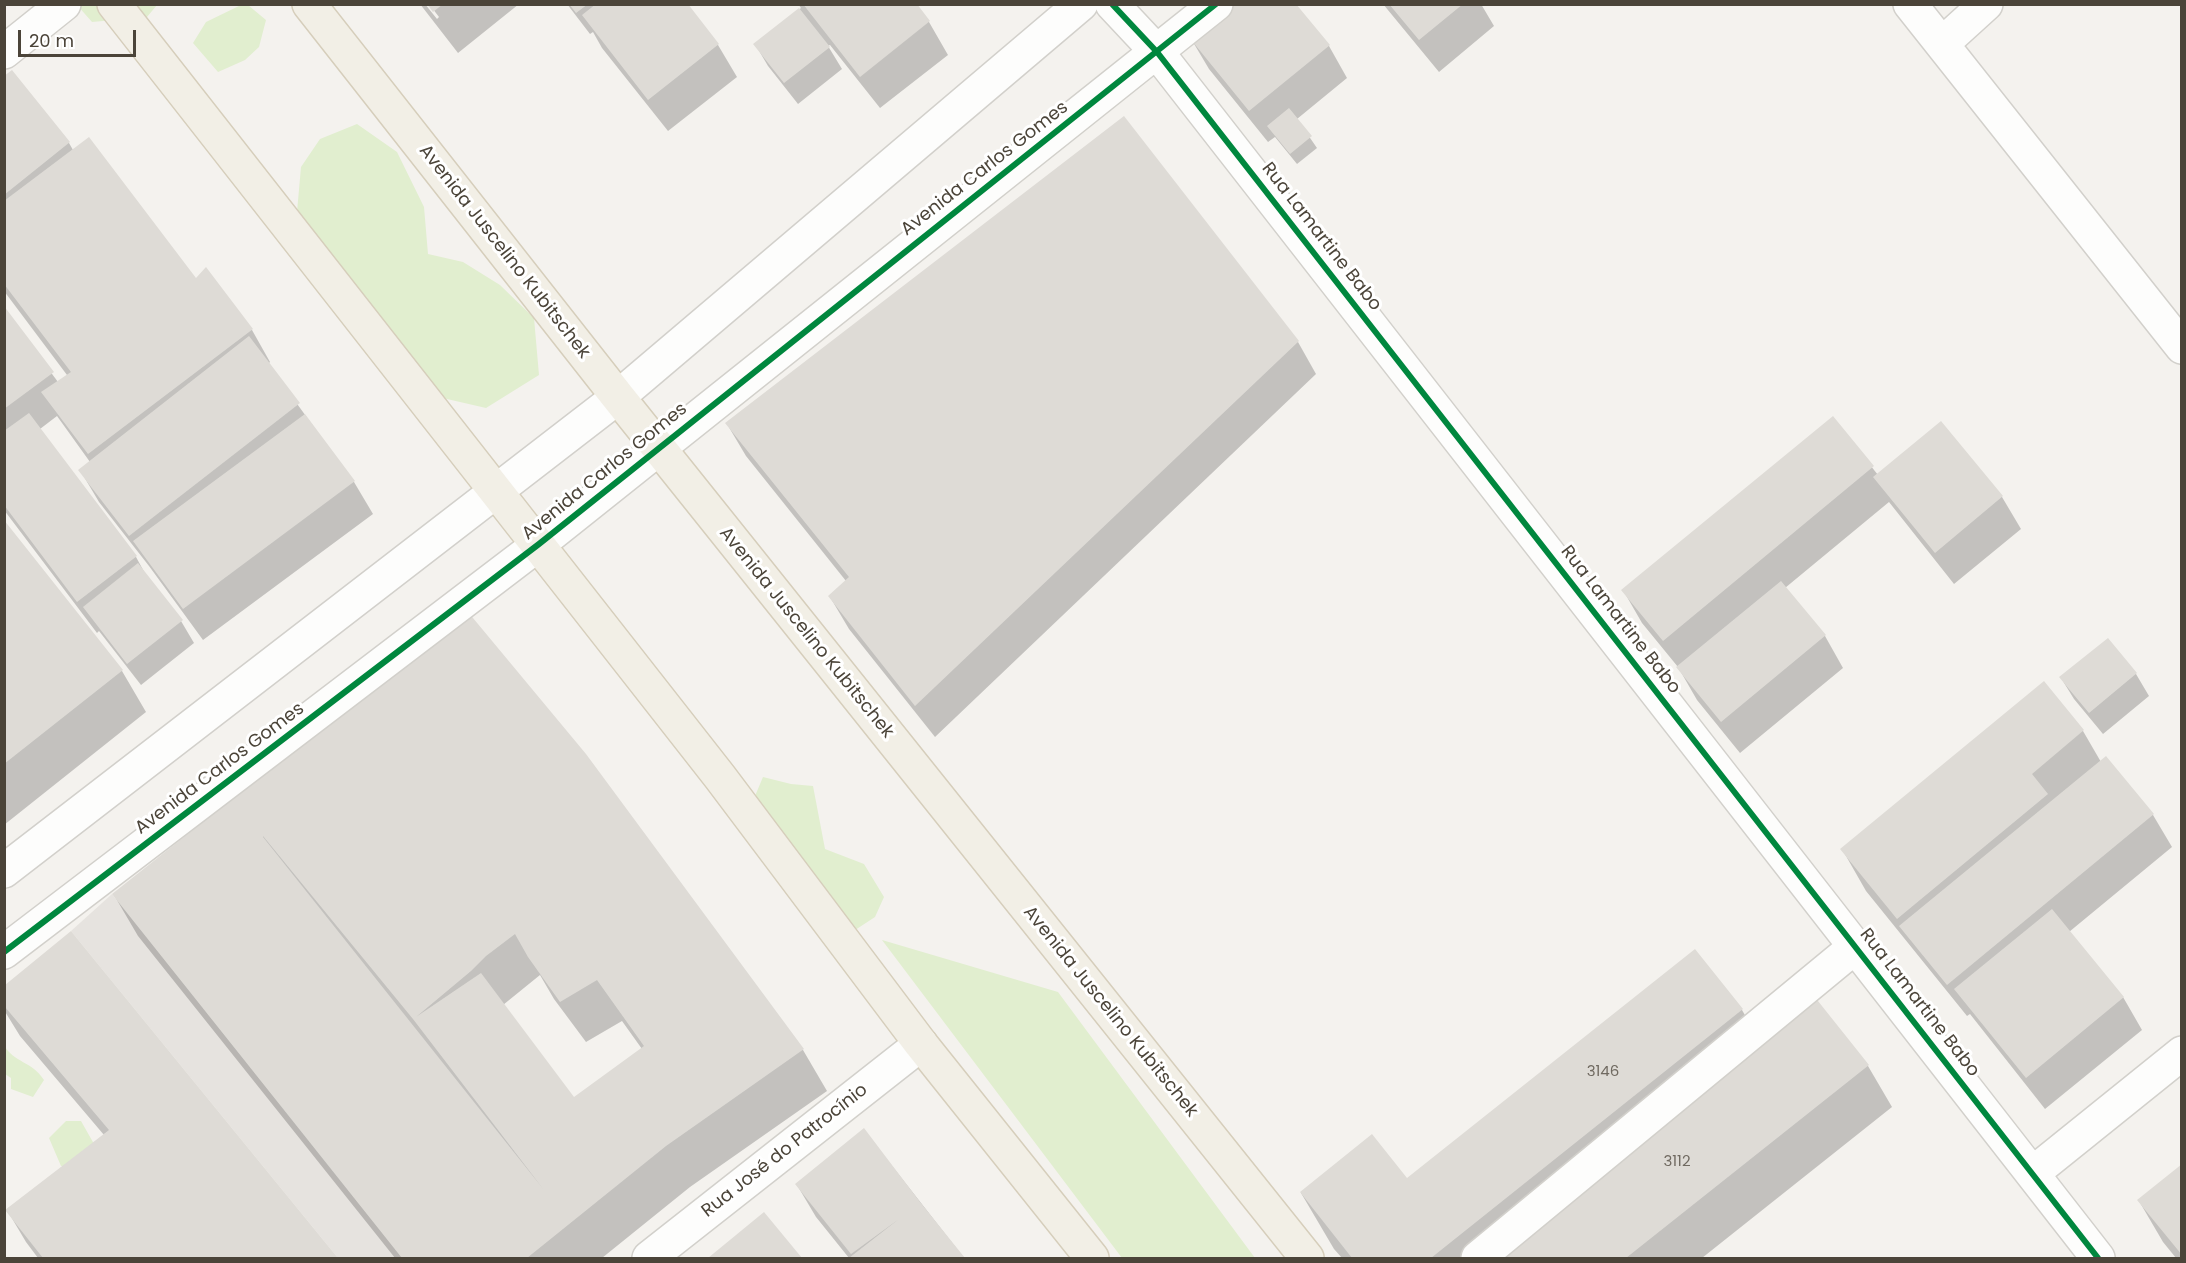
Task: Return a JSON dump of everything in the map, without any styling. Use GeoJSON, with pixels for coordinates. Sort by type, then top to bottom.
{"type":"FeatureCollection","features":[{"type":"Feature","properties":{"kind":"main road"},"geometry":{"type":"LineString","coordinates":[[114,4],[720,777],[921,1044],[1092,1258]]}},
{"type":"Feature","properties":{"kind":"main road","name":"Avenida Juscelino Kubitschek"},"geometry":{"type":"LineString","coordinates":[[309,4],[618,397],[1307,1258]]}},
{"type":"Feature","properties":{"kind":"street"},"geometry":{"type":"LineString","coordinates":[[4,52],[64,4]]}},
{"type":"Feature","properties":{"kind":"street"},"geometry":{"type":"LineString","coordinates":[[4,871],[618,397],[1081,4]]}},
{"type":"Feature","properties":{"kind":"street","name":"Rua Lamartine Babo"},"geometry":{"type":"LineString","coordinates":[[1112,4],[1157,52],[2098,1258]]}},
{"type":"Feature","properties":{"kind":"street","name":"Avenida Carlos Gomes"},"geometry":{"type":"LineString","coordinates":[[4,952],[539,544],[1216,4]]}},
{"type":"Feature","properties":{"kind":"street"},"geometry":{"type":"LineString","coordinates":[[1910,4],[2181,346]]}},
{"type":"Feature","properties":{"kind":"street"},"geometry":{"type":"LineString","coordinates":[[1942,44],[1986,4]]}},
{"type":"Feature","properties":{"kind":"street"},"geometry":{"type":"LineString","coordinates":[[1478,1258],[1856,946]]}},
{"type":"Feature","properties":{"kind":"street","name":"Rua José do Patrocínio"},"geometry":{"type":"LineString","coordinates":[[649,1258],[921,1044]]}},
{"type":"Feature","properties":{"kind":"street"},"geometry":{"type":"LineString","coordinates":[[2033,1173],[2181,1053]]}},
{"type":"Feature","properties":{"kind":"green space"},"geometry":{"type":"Polygon","coordinates":[[[77,5],[157,5],[147,17],[92,22],[77,5]]]}},
{"type":"Feature","properties":{"kind":"green space"},"geometry":{"type":"Polygon","coordinates":[[[241,5],[248,5],[266,20],[259,47],[245,60],[218,72],[193,43],[206,22],[241,5]]]}},
{"type":"Feature","properties":{"kind":"green space"},"geometry":{"type":"Polygon","coordinates":[[[357,124],[397,152],[424,207],[428,254],[463,262],[500,285],[534,318],[539,375],[486,408],[434,396],[383,368],[367,297],[325,291],[297,212],[301,167],[320,139],[357,124]]]}},
{"type":"Feature","properties":{"kind":"green space"},"geometry":{"type":"Polygon","coordinates":[[[763,777],[791,784],[813,786],[825,849],[864,864],[884,897],[875,917],[849,934],[750,808],[763,777]]]}},
{"type":"Feature","properties":{"kind":"green space"},"geometry":{"type":"Polygon","coordinates":[[[882,940],[1058,992],[1255,1258],[1122,1258],[882,940]]]}},
{"type":"Feature","properties":{"kind":"green space"},"geometry":{"type":"Polygon","coordinates":[[[4,1045],[8,1051],[34,1069],[44,1080],[33,1097],[11,1089],[11,1078],[5,1074],[4,1045]]]}},
{"type":"Feature","properties":{"kind":"green space"},"geometry":{"type":"Polygon","coordinates":[[[66,1121],[81,1121],[98,1151],[79,1169],[61,1166],[49,1138],[66,1121]]]}},
{"type":"Feature","properties":{"kind":"shaded area"},"geometry":{"type":"Polygon","coordinates":[[[112,894],[402,1258],[338,1258],[71,931],[112,894]]]}},
{"type":"Feature","properties":{"kind":"building"},"geometry":{"type":"Polygon","coordinates":[[[427,4],[443,4],[433,12],[427,4]]]}},
{"type":"Feature","properties":{"kind":"building"},"geometry":{"type":"Polygon","coordinates":[[[569,4],[588,4],[576,13],[569,4]]]}},
{"type":"Feature","properties":{"kind":"building"},"geometry":{"type":"Polygon","coordinates":[[[596,4],[688,4],[719,44],[648,100],[582,15],[596,4]]]}},
{"type":"Feature","properties":{"kind":"building"},"geometry":{"type":"Polygon","coordinates":[[[803,4],[917,4],[930,21],[860,77],[803,4]]]}},
{"type":"Feature","properties":{"kind":"building"},"geometry":{"type":"Polygon","coordinates":[[[1227,4],[1296,4],[1330,45],[1249,111],[1188,36],[1227,4]]]}},
{"type":"Feature","properties":{"kind":"building"},"geometry":{"type":"Polygon","coordinates":[[[1389,4],[1463,4],[1419,40],[1389,4]]]}},
{"type":"Feature","properties":{"kind":"building"},"geometry":{"type":"Polygon","coordinates":[[[799,8],[830,47],[784,83],[753,44],[799,8]]]}},
{"type":"Feature","properties":{"kind":"building"},"geometry":{"type":"Polygon","coordinates":[[[12,70],[70,142],[4,195],[4,76],[12,70]]]}},
{"type":"Feature","properties":{"kind":"building"},"geometry":{"type":"Polygon","coordinates":[[[1289,108],[1312,136],[1290,154],[1267,126],[1289,108]]]}},
{"type":"Feature","properties":{"kind":"building"},"geometry":{"type":"Polygon","coordinates":[[[1124,116],[1299,341],[915,706],[828,596],[849,577],[725,423],[1124,116]]]}},
{"type":"Feature","properties":{"kind":"building"},"geometry":{"type":"Polygon","coordinates":[[[89,137],[196,278],[206,267],[253,329],[88,454],[41,392],[71,372],[4,284],[4,201],[89,137]]]}},
{"type":"Feature","properties":{"kind":"building"},"geometry":{"type":"Polygon","coordinates":[[[4,306],[54,372],[4,409],[4,306]]]}},
{"type":"Feature","properties":{"kind":"building"},"geometry":{"type":"Polygon","coordinates":[[[249,336],[300,403],[129,536],[78,470],[249,336]]]}},
{"type":"Feature","properties":{"kind":"building"},"geometry":{"type":"Polygon","coordinates":[[[29,413],[137,556],[77,602],[4,505],[4,431],[29,413]]]}},
{"type":"Feature","properties":{"kind":"building"},"geometry":{"type":"Polygon","coordinates":[[[305,414],[355,481],[183,609],[133,541],[305,414]]]}},
{"type":"Feature","properties":{"kind":"building"},"geometry":{"type":"Polygon","coordinates":[[[1833,416],[1874,466],[1663,641],[1621,590],[1833,416]]]}},
{"type":"Feature","properties":{"kind":"building"},"geometry":{"type":"Polygon","coordinates":[[[1941,421],[2003,496],[1935,553],[1873,477],[1941,421]]]}},
{"type":"Feature","properties":{"kind":"building"},"geometry":{"type":"Polygon","coordinates":[[[4,520],[123,670],[4,764],[4,520]]]}},
{"type":"Feature","properties":{"kind":"building"},"geometry":{"type":"Polygon","coordinates":[[[138,563],[183,620],[127,664],[83,607],[138,563]]]}},
{"type":"Feature","properties":{"kind":"building"},"geometry":{"type":"Polygon","coordinates":[[[1781,581],[1826,635],[1721,722],[1676,667],[1781,581]]]}},
{"type":"Feature","properties":{"kind":"building"},"geometry":{"type":"Polygon","coordinates":[[[468,612],[586,754],[804,1049],[666,1146],[527,1258],[402,1258],[112,894],[468,612]],[[263,837],[544,1190],[413,1019],[263,837]],[[515,934],[416,1017],[481,973],[574,1097],[644,1046],[597,980],[560,1002],[528,957],[515,934]]]}},
{"type":"Feature","properties":{"kind":"building"},"geometry":{"type":"Polygon","coordinates":[[[2108,638],[2137,673],[2089,713],[2059,677],[2108,638]]]}},
{"type":"Feature","properties":{"kind":"building"},"geometry":{"type":"Polygon","coordinates":[[[2044,681],[2084,730],[2032,774],[2048,794],[1897,919],[1840,849],[2044,681]]]}},
{"type":"Feature","properties":{"kind":"building"},"geometry":{"type":"Polygon","coordinates":[[[2106,756],[2154,814],[1947,985],[1899,926],[2106,756]]]}},
{"type":"Feature","properties":{"kind":"building"},"geometry":{"type":"Polygon","coordinates":[[[2052,909],[2124,997],[2026,1078],[1954,989],[2052,909]]]}},
{"type":"Feature","properties":{"kind":"building"},"geometry":{"type":"Polygon","coordinates":[[[71,931],[338,1258],[43,1258],[5,1210],[109,1130],[5,1007],[5,985],[71,931]]]}},
{"type":"Feature","properties":{"kind":"building"},"geometry":{"type":"Polygon","coordinates":[[[1695,949],[1743,1009],[1431,1258],[1352,1258],[1300,1192],[1372,1134],[1407,1178],[1695,949]]]}},
{"type":"Feature","properties":{"kind":"building"},"geometry":{"type":"Polygon","coordinates":[[[1814,996],[1869,1065],[1626,1258],[1485,1258],[1814,996]]]}},
{"type":"Feature","properties":{"kind":"building"},"geometry":{"type":"Polygon","coordinates":[[[864,1128],[965,1258],[849,1258],[899,1219],[851,1254],[795,1184],[864,1128]]]}},
{"type":"Feature","properties":{"kind":"building"},"geometry":{"type":"Polygon","coordinates":[[[2182,1164],[2182,1255],[2137,1200],[2182,1164]]]}},
{"type":"Feature","properties":{"kind":"building"},"geometry":{"type":"Polygon","coordinates":[[[764,1212],[802,1258],[708,1258],[764,1212]]]}},
{"type":"Feature","properties":{"kind":"cycle path"},"geometry":{"type":"LineString","coordinates":[[1112,4],[1157,52],[2098,1258]]}},
{"type":"Feature","properties":{"kind":"cycle path"},"geometry":{"type":"LineString","coordinates":[[4,952],[539,544],[1216,4]]}}]}
